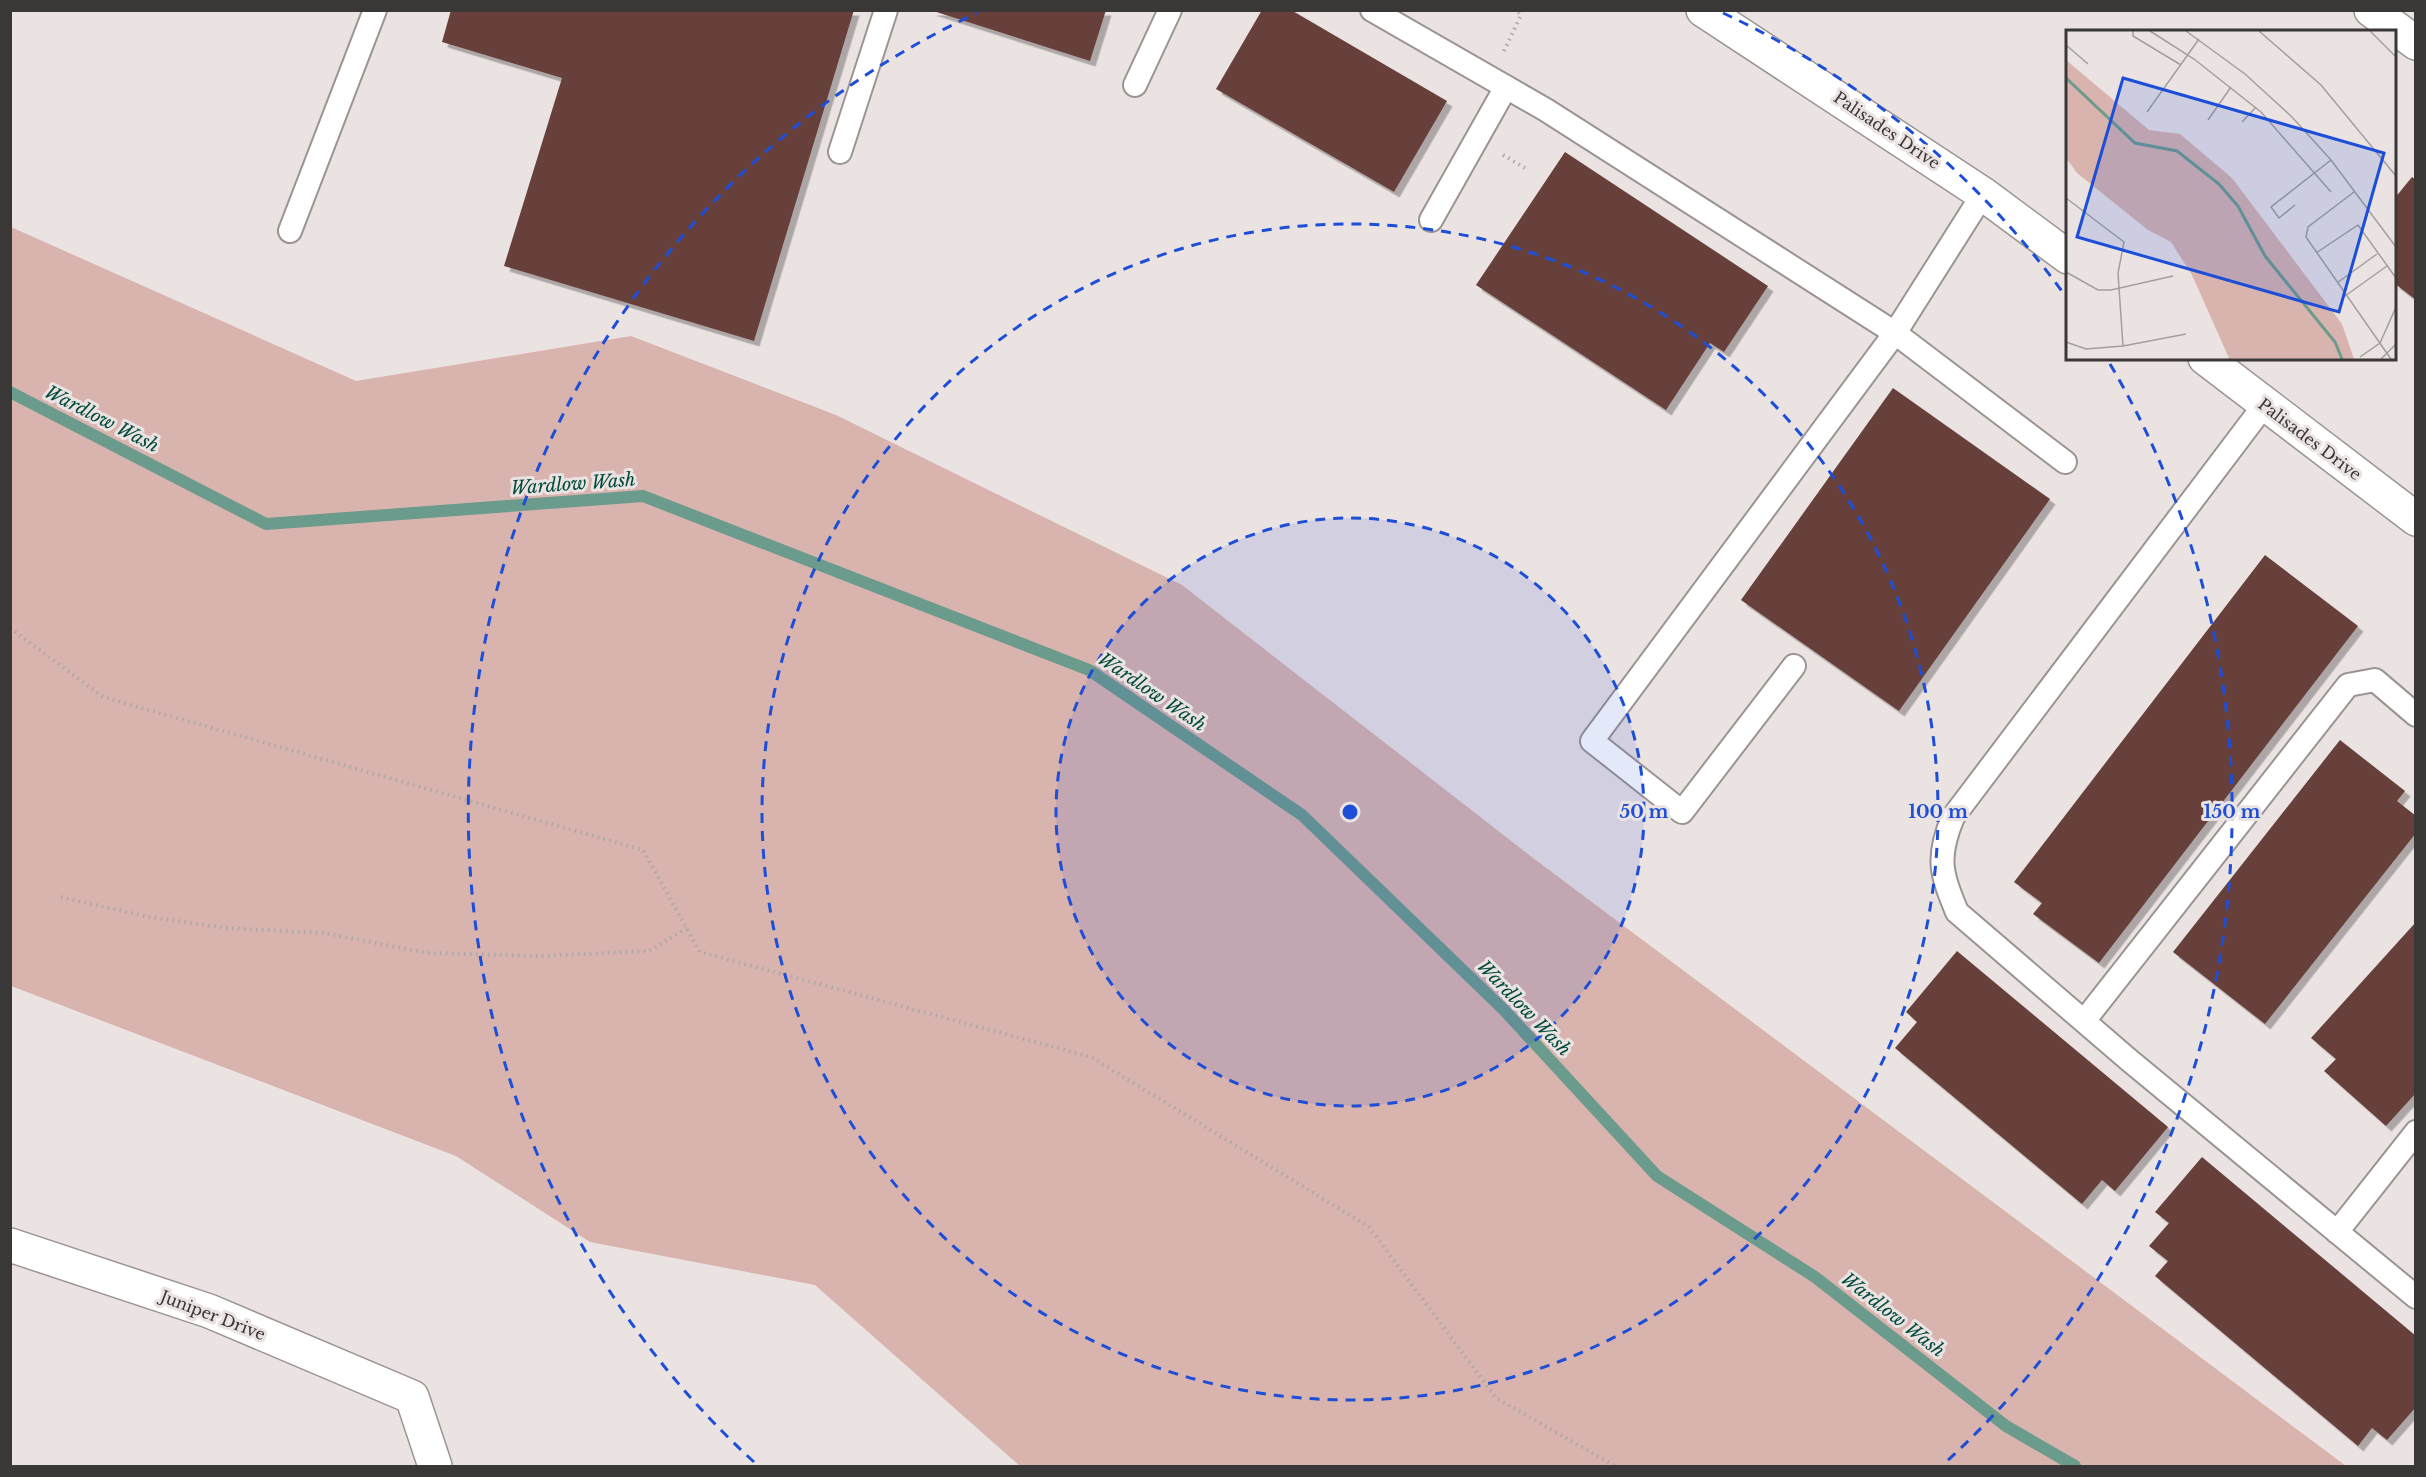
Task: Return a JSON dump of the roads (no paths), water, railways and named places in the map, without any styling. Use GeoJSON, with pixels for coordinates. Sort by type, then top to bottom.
{"type":"FeatureCollection","features":[{"type":"Feature","properties":{"kind":"street","name":"Palisades Drive"},"geometry":{"type":"LineString","coordinates":[[1703,10],[1983,194],[2066,256]]}},
{"type":"Feature","properties":{"kind":"street"},"geometry":{"type":"LineString","coordinates":[[2371,10],[2415,43]]}},
{"type":"Feature","properties":{"kind":"street","name":"Palisades Drive"},"geometry":{"type":"LineString","coordinates":[[2208,360],[2415,519]]}},
{"type":"Feature","properties":{"kind":"street","name":"Juniper Drive"},"geometry":{"type":"LineString","coordinates":[[10,1245],[209,1311],[412,1397],[435,1467]]}},
{"type":"Feature","properties":{"kind":"lane"},"geometry":{"type":"LineString","coordinates":[[290,231],[375,10]]}},
{"type":"Feature","properties":{"kind":"lane"},"geometry":{"type":"LineString","coordinates":[[840,152],[886,10]]}},
{"type":"Feature","properties":{"kind":"lane"},"geometry":{"type":"LineString","coordinates":[[1135,85],[1170,10]]}},
{"type":"Feature","properties":{"kind":"lane"},"geometry":{"type":"LineString","coordinates":[[1372,10],[1556,116],[1895,333],[2066,462]]}},
{"type":"Feature","properties":{"kind":"lane"},"geometry":{"type":"LineString","coordinates":[[1431,220],[1506,87]]}},
{"type":"Feature","properties":{"kind":"lane"},"geometry":{"type":"LineString","coordinates":[[1794,666],[1682,812],[1592,741],[1895,333],[1983,194]]}},
{"type":"Feature","properties":{"kind":"lane"},"geometry":{"type":"LineString","coordinates":[[2265,404],[1953,817],[1943,842],[1943,879],[1957,912],[2415,1297]]}},
{"type":"Feature","properties":{"kind":"lane"},"geometry":{"type":"LineString","coordinates":[[2084,1021],[2348,685],[2375,680],[2415,716]]}},
{"type":"Feature","properties":{"kind":"lane"},"geometry":{"type":"LineString","coordinates":[[2337,1232],[2415,1132]]}},
{"type":"Feature","properties":{"kind":"waterway","name":"Wardlow Wash"},"geometry":{"type":"LineString","coordinates":[[10,392],[266,524],[643,496],[1089,670],[1302,815],[1504,1010],[1657,1176],[1815,1277],[2006,1426],[2075,1466]]}}]}
